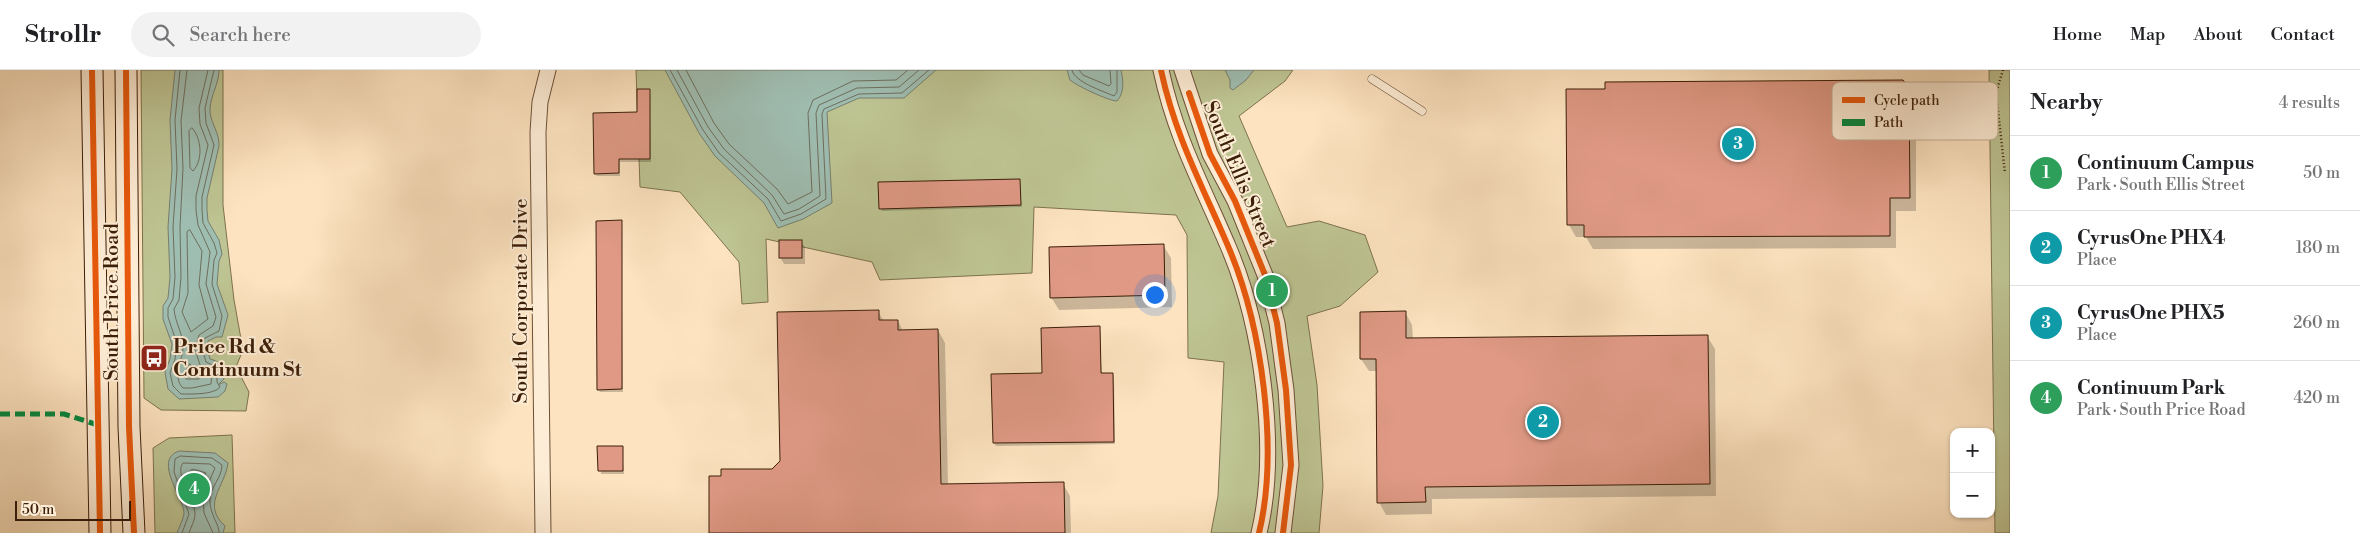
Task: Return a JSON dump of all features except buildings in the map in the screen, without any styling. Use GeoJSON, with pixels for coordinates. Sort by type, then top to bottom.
{"type":"FeatureCollection","features":[{"type":"Feature","properties":{"kind":"main road","name":"South Price Road"},"geometry":{"type":"LineString","coordinates":[[92,70],[100,533]]}},
{"type":"Feature","properties":{"kind":"main road","name":"South Price Road"},"geometry":{"type":"LineString","coordinates":[[126,70],[129,427],[134,533]]}},
{"type":"Feature","properties":{"kind":"street","name":"South Corporate Drive"},"geometry":{"type":"LineString","coordinates":[[543,533],[538,132],[540,102],[548,70]]}},
{"type":"Feature","properties":{"kind":"street","name":"South Ellis Street"},"geometry":{"type":"LineString","coordinates":[[1161,70],[1168,105],[1186,156],[1229,248],[1252,319],[1266,410],[1268,467],[1259,533]]}},
{"type":"Feature","properties":{"kind":"street","name":"South Ellis Street"},"geometry":{"type":"LineString","coordinates":[[1182,70],[1210,154],[1234,201],[1265,275],[1277,323],[1286,390],[1291,466],[1283,533]]}},
{"type":"Feature","properties":{"kind":"lane"},"geometry":{"type":"LineString","coordinates":[[1372,79],[1422,111]]}},
{"type":"Feature","properties":{"kind":"path"},"geometry":{"type":"LineString","coordinates":[[1998,86],[2003,70]]}},
{"type":"Feature","properties":{"kind":"path"},"geometry":{"type":"LineString","coordinates":[[1998,110],[2005,173]]}},
{"type":"Feature","properties":{"kind":"green space"},"geometry":{"type":"Polygon","coordinates":[[[141,70],[223,70],[223,205],[234,300],[243,350],[236,367],[249,392],[246,411],[161,410],[144,398],[141,70]]]}},
{"type":"Feature","properties":{"kind":"green space"},"geometry":{"type":"Polygon","coordinates":[[[636,70],[1293,70],[1285,81],[1239,116],[1287,227],[1319,221],[1365,235],[1378,272],[1340,306],[1307,316],[1317,385],[1323,486],[1319,533],[1211,533],[1218,496],[1224,362],[1188,358],[1187,235],[1176,215],[1034,207],[1032,273],[880,280],[872,262],[766,239],[768,302],[742,304],[739,262],[680,192],[640,187],[636,70]]]}},
{"type":"Feature","properties":{"kind":"green space"},"geometry":{"type":"Polygon","coordinates":[[[1989,70],[2010,70],[2010,533],[1995,533],[1990,140],[1998,140],[1998,82],[1989,82],[1989,70]]]}},
{"type":"Feature","properties":{"kind":"green space"},"geometry":{"type":"Polygon","coordinates":[[[232,435],[235,533],[155,533],[153,448],[169,438],[232,435]]]}},
{"type":"Feature","properties":{"kind":"water"},"geometry":{"type":"Polygon","coordinates":[[[175,70],[219,70],[210,113],[218,136],[219,146],[207,198],[208,221],[219,240],[222,254],[219,261],[217,284],[228,315],[222,337],[216,337],[208,341],[207,348],[210,359],[219,363],[222,368],[224,379],[218,385],[224,382],[227,384],[225,391],[218,397],[179,399],[168,389],[165,372],[170,359],[172,344],[163,319],[163,306],[168,298],[170,277],[168,227],[172,169],[170,120],[175,70]]]}},
{"type":"Feature","properties":{"kind":"water"},"geometry":{"type":"Polygon","coordinates":[[[665,70],[936,70],[904,98],[859,98],[827,112],[832,203],[803,219],[778,228],[764,203],[715,156],[699,133],[665,70]]]}},
{"type":"Feature","properties":{"kind":"water"},"geometry":{"type":"Polygon","coordinates":[[[1067,70],[1121,70],[1123,86],[1120,97],[1117,101],[1113,100],[1079,86],[1070,80],[1067,70]]]}},
{"type":"Feature","properties":{"kind":"water"},"geometry":{"type":"Polygon","coordinates":[[[1225,70],[1254,70],[1246,80],[1233,90],[1230,88],[1230,80],[1225,70]]]}},
{"type":"Feature","properties":{"kind":"water"},"geometry":{"type":"Polygon","coordinates":[[[179,451],[215,453],[228,463],[216,495],[215,503],[218,518],[225,526],[223,533],[177,533],[184,514],[169,471],[169,463],[172,456],[179,451]]]}},
{"type":"Feature","properties":{"kind":"marked path"},"geometry":{"type":"LineString","coordinates":[[0,414],[64,414],[98,425]]}},
{"type":"Feature","properties":{"kind":"cycle path"},"geometry":{"type":"LineString","coordinates":[[92,70],[100,533]]}},
{"type":"Feature","properties":{"kind":"cycle path"},"geometry":{"type":"LineString","coordinates":[[126,70],[129,427],[134,533]]}},
{"type":"Feature","properties":{"kind":"cycle path"},"geometry":{"type":"LineString","coordinates":[[1161,70],[1181,139],[1228,246],[1250,312],[1264,388],[1267,427],[1265,500],[1259,533]]}},
{"type":"Feature","properties":{"kind":"cycle path"},"geometry":{"type":"LineString","coordinates":[[1189,93],[1210,154],[1235,201],[1265,275],[1277,323],[1286,390],[1291,465],[1283,533]]}},
{"type":"Feature","properties":{"kind":"place","name":"CyrusOne PHX5"},"geometry":{"type":"Point","coordinates":[1738,144]}},
{"type":"Feature","properties":{"kind":"place","name":"Continuum Campus"},"geometry":{"type":"Point","coordinates":[1272,291]}},
{"type":"Feature","properties":{"kind":"place","name":"Price Rd & Continuum St"},"geometry":{"type":"Point","coordinates":[154,358]}},
{"type":"Feature","properties":{"kind":"place","name":"CyrusOne PHX4"},"geometry":{"type":"Point","coordinates":[1543,422]}},
{"type":"Feature","properties":{"kind":"place","name":"Continuum Park"},"geometry":{"type":"Point","coordinates":[194,489]}}]}
